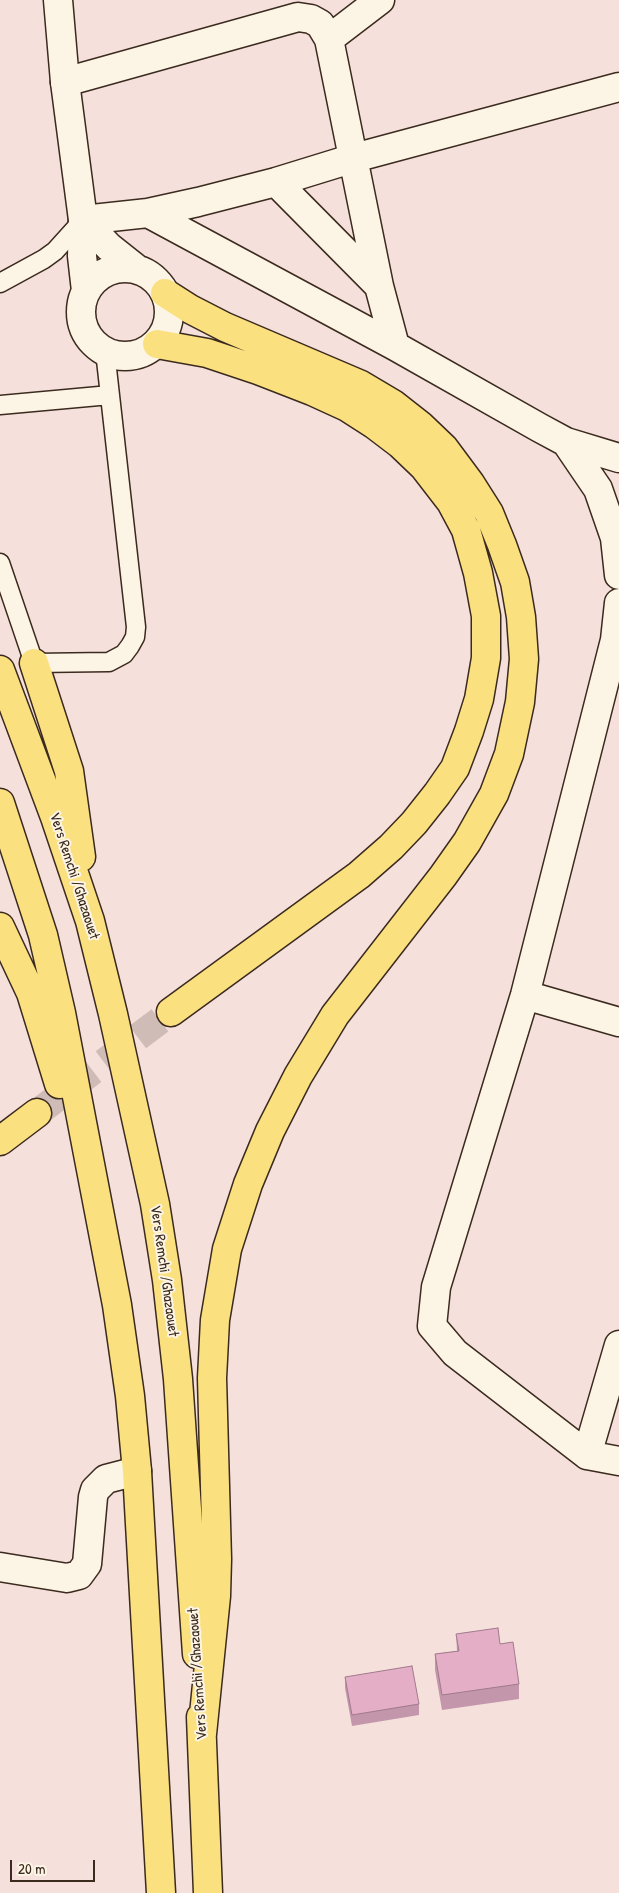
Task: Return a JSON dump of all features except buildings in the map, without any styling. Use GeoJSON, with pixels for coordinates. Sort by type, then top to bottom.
{"type":"FeatureCollection","features":[{"type":"Feature","properties":{"kind":"highway"},"geometry":{"type":"LineString","coordinates":[[165,293],[190,309],[226,327],[361,385],[393,404],[421,426],[444,448],[489,513],[515,582],[522,616],[524,659],[509,754],[494,794],[467,842],[443,876],[335,1015],[298,1076],[270,1131],[248,1184],[228,1249],[215,1320],[212,1378],[216,1596],[202,1734]]}},
{"type":"Feature","properties":{"kind":"highway"},"geometry":{"type":"LineString","coordinates":[[157,344],[207,353],[250,367],[347,407],[381,430],[424,467],[451,502],[466,530],[478,573],[486,616],[486,658],[479,699],[455,768],[438,794],[391,847],[359,874],[171,1012]]}},
{"type":"Feature","properties":{"kind":"highway"},"geometry":{"type":"LineString","coordinates":[[359,874],[407,848],[444,815],[459,795],[486,741],[496,704],[515,582]]}},
{"type":"Feature","properties":{"kind":"highway"},"geometry":{"type":"LineString","coordinates":[[34,664],[69,771],[90,921]]}},
{"type":"Feature","properties":{"kind":"highway","name":"Vers Remchi /Ghazaouet"},"geometry":{"type":"LineString","coordinates":[[0,670],[55,817],[90,921],[113,1014],[153,1195],[167,1280],[178,1379],[202,1734],[208,1893]]}},
{"type":"Feature","properties":{"kind":"highway"},"geometry":{"type":"LineString","coordinates":[[0,803],[45,943],[61,1013],[117,1305],[130,1396],[137,1471],[161,1893]]}},
{"type":"Feature","properties":{"kind":"highway"},"geometry":{"type":"LineString","coordinates":[[0,927],[31,993],[100,1218]]}},
{"type":"Feature","properties":{"kind":"highway"},"geometry":{"type":"LineString","coordinates":[[0,1133],[37,1113],[0,1141]]}},
{"type":"Feature","properties":{"kind":"street"},"geometry":{"type":"LineString","coordinates":[[58,0],[65,82],[83,220],[82,256],[86,291],[82,308],[83,325],[95,345],[105,351],[118,356],[132,356],[145,352],[157,344],[168,325],[169,304],[165,293],[149,275],[138,270],[109,247],[83,220]]}},
{"type":"Feature","properties":{"kind":"street"},"geometry":{"type":"LineString","coordinates":[[330,39],[380,0]]}},
{"type":"Feature","properties":{"kind":"street"},"geometry":{"type":"LineString","coordinates":[[65,82],[298,17],[311,19],[320,24],[330,39],[379,286],[395,346]]}},
{"type":"Feature","properties":{"kind":"street"},"geometry":{"type":"LineString","coordinates":[[83,220],[148,213],[276,182],[354,158],[619,87]]}},
{"type":"Feature","properties":{"kind":"street"},"geometry":{"type":"LineString","coordinates":[[276,182],[379,286]]}},
{"type":"Feature","properties":{"kind":"street"},"geometry":{"type":"LineString","coordinates":[[148,213],[395,346],[566,442],[619,458]]}},
{"type":"Feature","properties":{"kind":"street"},"geometry":{"type":"LineString","coordinates":[[86,291],[103,274],[120,269],[138,270]]}},
{"type":"Feature","properties":{"kind":"street"},"geometry":{"type":"LineString","coordinates":[[566,442],[598,489],[615,538],[619,575]]}},
{"type":"Feature","properties":{"kind":"street"},"geometry":{"type":"LineString","coordinates":[[619,603],[617,641],[525,995],[436,1287],[432,1326],[455,1353],[587,1455],[619,1461]]}},
{"type":"Feature","properties":{"kind":"street"},"geometry":{"type":"LineString","coordinates":[[525,995],[619,1022]]}},
{"type":"Feature","properties":{"kind":"street"},"geometry":{"type":"LineString","coordinates":[[587,1455],[619,1345]]}},
{"type":"Feature","properties":{"kind":"street"},"geometry":{"type":"LineString","coordinates":[[0,1567],[67,1578],[79,1575],[87,1564],[95,1490],[106,1478],[137,1471]]}},
{"type":"Feature","properties":{"kind":"lane"},"geometry":{"type":"LineString","coordinates":[[0,283],[44,260],[55,251],[83,220]]}},
{"type":"Feature","properties":{"kind":"lane"},"geometry":{"type":"LineString","coordinates":[[0,563],[34,664],[109,662],[124,654],[135,637],[136,627],[105,351]]}},
{"type":"Feature","properties":{"kind":"lane"},"geometry":{"type":"LineString","coordinates":[[0,405],[110,394]]}},
{"type":"Feature","properties":{"kind":"tunnel"},"geometry":{"type":"LineString","coordinates":[[37,1113],[171,1012]]}}]}
